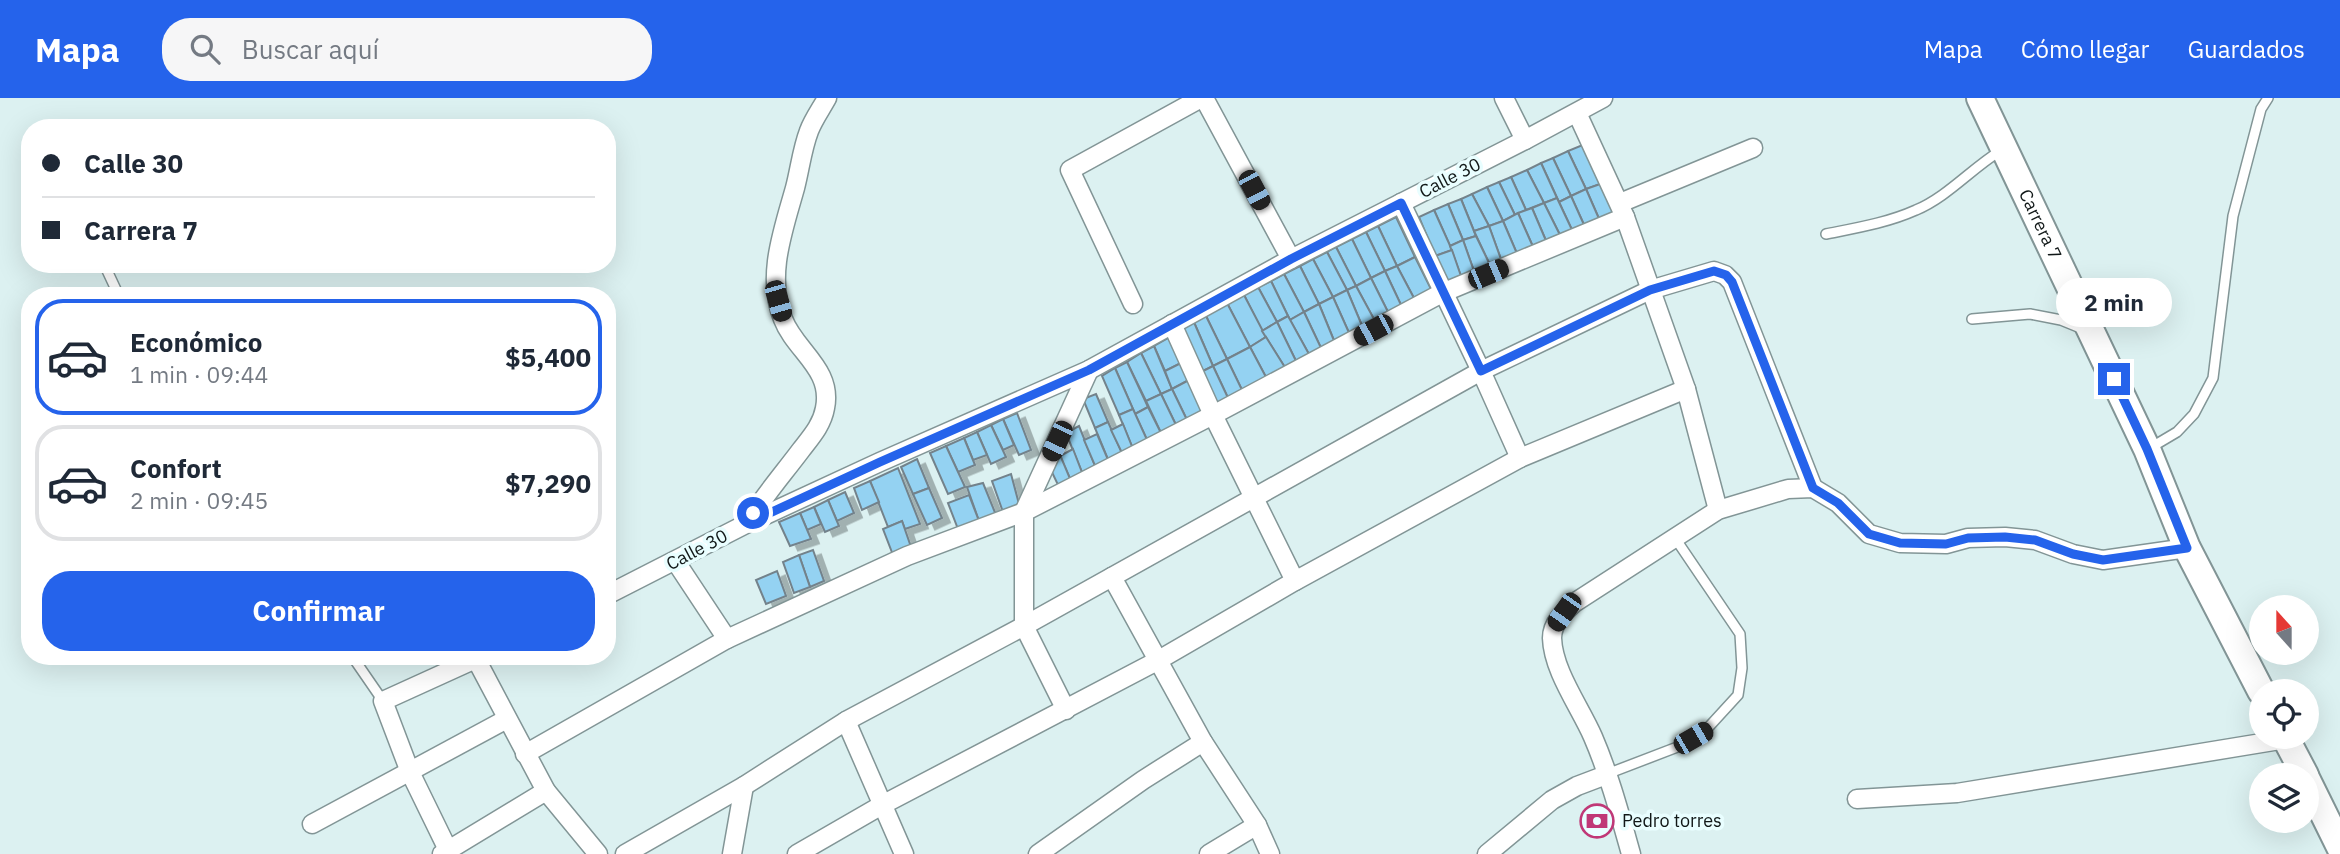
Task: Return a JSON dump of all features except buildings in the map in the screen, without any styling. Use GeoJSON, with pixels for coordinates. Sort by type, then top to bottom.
{"type":"FeatureCollection","features":[{"type":"Feature","properties":{"kind":"street"},"geometry":{"type":"LineString","coordinates":[[746,524],[817,429],[825,409],[827,398],[823,380],[783,321],[776,285],[777,254],[809,130],[827,98]]}},
{"type":"Feature","properties":{"kind":"street"},"geometry":{"type":"LineString","coordinates":[[1133,304],[1070,170],[1203,98],[1291,259]]}},
{"type":"Feature","properties":{"kind":"street"},"geometry":{"type":"LineString","coordinates":[[1504,98],[1525,140]]}},
{"type":"Feature","properties":{"kind":"street","name":"Calle 30"},"geometry":{"type":"LineString","coordinates":[[616,592],[746,524],[1089,370],[1291,259],[1603,98]]}},
{"type":"Feature","properties":{"kind":"street","name":"Carrera 7"},"geometry":{"type":"LineString","coordinates":[[1980,98],[2147,449],[2187,548],[2255,679]]}},
{"type":"Feature","properties":{"kind":"street"},"geometry":{"type":"LineString","coordinates":[[1577,113],[1623,210],[1686,389],[1718,510]]}},
{"type":"Feature","properties":{"kind":"street"},"geometry":{"type":"LineString","coordinates":[[525,754],[727,639],[906,556],[1024,512],[1442,293],[1753,148]]}},
{"type":"Feature","properties":{"kind":"street"},"geometry":{"type":"LineString","coordinates":[[1401,203],[1520,458]]}},
{"type":"Feature","properties":{"kind":"street"},"geometry":{"type":"LineString","coordinates":[[625,854],[744,786],[846,721],[1112,577],[1481,371],[1650,290],[1714,271],[1726,275],[1732,282],[1813,488]]}},
{"type":"Feature","properties":{"kind":"street"},"geometry":{"type":"LineString","coordinates":[[1172,324],[1213,415],[1295,580]]}},
{"type":"Feature","properties":{"kind":"street"},"geometry":{"type":"LineString","coordinates":[[1066,710],[1024,625],[1024,512],[1089,370]]}},
{"type":"Feature","properties":{"kind":"street"},"geometry":{"type":"LineString","coordinates":[[797,854],[882,805],[1066,710],[1295,580],[1520,458],[1686,389]]}},
{"type":"Feature","properties":{"kind":"street"},"geometry":{"type":"LineString","coordinates":[[1631,854],[1593,737],[1554,653],[1552,636],[1555,624],[1574,603],[1718,510],[1788,489],[1813,488],[1838,503],[1869,534],[1900,543],[1946,544],[1968,538],[2005,537],[2035,540],[2073,554],[2103,560],[2187,548]]}},
{"type":"Feature","properties":{"kind":"street"},"geometry":{"type":"LineString","coordinates":[[676,562],[727,639]]}},
{"type":"Feature","properties":{"kind":"street"},"geometry":{"type":"LineString","coordinates":[[1112,577],[1203,742],[1257,825],[1270,854]]}},
{"type":"Feature","properties":{"kind":"street"},"geometry":{"type":"LineString","coordinates":[[463,665],[383,701],[410,772],[447,853],[546,791]]}},
{"type":"Feature","properties":{"kind":"street"},"geometry":{"type":"LineString","coordinates":[[482,665],[507,719],[546,791],[598,854]]}},
{"type":"Feature","properties":{"kind":"street"},"geometry":{"type":"LineString","coordinates":[[312,824],[507,719]]}},
{"type":"Feature","properties":{"kind":"street"},"geometry":{"type":"LineString","coordinates":[[846,721],[904,854]]}},
{"type":"Feature","properties":{"kind":"street"},"geometry":{"type":"LineString","coordinates":[[1038,854],[1143,780],[1203,742]]}},
{"type":"Feature","properties":{"kind":"street"},"geometry":{"type":"LineString","coordinates":[[1857,799],[1957,793],[2249,744]]}},
{"type":"Feature","properties":{"kind":"street"},"geometry":{"type":"LineString","coordinates":[[1486,854],[1552,800],[1577,786],[1606,775]]}},
{"type":"Feature","properties":{"kind":"street"},"geometry":{"type":"LineString","coordinates":[[732,854],[744,786]]}},
{"type":"Feature","properties":{"kind":"street"},"geometry":{"type":"LineString","coordinates":[[2319,804],[2340,847]]}},
{"type":"Feature","properties":{"kind":"street"},"geometry":{"type":"LineString","coordinates":[[1209,854],[1257,825]]}},
{"type":"Feature","properties":{"kind":"lane"},"geometry":{"type":"LineString","coordinates":[[2147,449],[2177,432],[2194,414],[2213,378],[2233,216],[2261,109],[2268,98]]}},
{"type":"Feature","properties":{"kind":"lane"},"geometry":{"type":"LineString","coordinates":[[1826,233],[1872,225],[1917,210],[1948,191],[1968,173],[2005,148]]}},
{"type":"Feature","properties":{"kind":"lane"},"geometry":{"type":"LineString","coordinates":[[1972,319],[2030,314],[2061,320],[2092,332]]}},
{"type":"Feature","properties":{"kind":"lane"},"geometry":{"type":"LineString","coordinates":[[1606,775],[1680,746],[1705,731],[1738,695],[1742,668],[1740,634],[1675,538]]}},
{"type":"Feature","properties":{"kind":"lane"},"geometry":{"type":"LineString","coordinates":[[358,665],[383,701]]}},
{"type":"Feature","properties":{"kind":"place","name":"Pedro torres"},"geometry":{"type":"Point","coordinates":[1597,821]}},
{"type":"Feature","properties":{"kind":"route"},"geometry":{"type":"LineString","coordinates":[[753,513],[746,524],[1089,370],[1291,259],[1401,203],[1481,371],[1650,290],[1714,271],[1726,275],[1732,282],[1813,488],[1838,503],[1869,534],[1900,543],[1946,544],[1968,538],[2005,537],[2035,540],[2073,554],[2103,560],[2187,548],[2147,449],[2114,379]]}}]}
